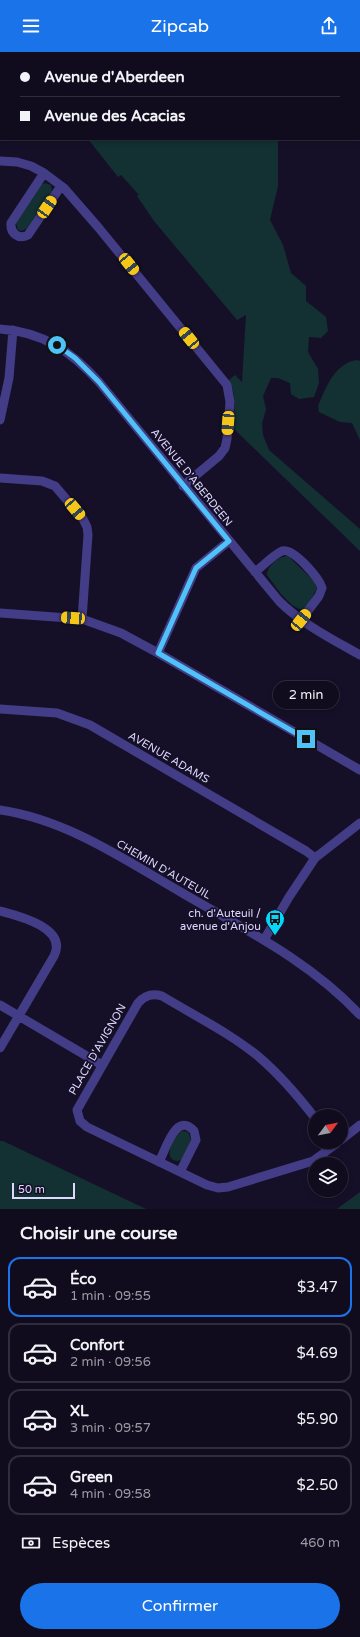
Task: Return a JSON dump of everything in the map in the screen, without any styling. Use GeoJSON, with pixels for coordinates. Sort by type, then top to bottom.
{"type":"FeatureCollection","features":[{"type":"Feature","properties":{"kind":"street"},"geometry":{"type":"LineString","coordinates":[[0,161],[17,162],[31,166],[62,186],[98,227],[227,385],[230,402],[225,448],[219,456],[183,486]]}},
{"type":"Feature","properties":{"kind":"street"},"geometry":{"type":"LineString","coordinates":[[44,173],[12,220],[11,229],[15,235],[21,237],[28,235],[62,186]]}},
{"type":"Feature","properties":{"kind":"street","name":"AVENUE D'ABERDEEN"},"geometry":{"type":"LineString","coordinates":[[0,329],[13,330],[34,335],[49,341],[69,353],[82,364],[99,382],[279,601],[301,620],[360,655]]}},
{"type":"Feature","properties":{"kind":"street"},"geometry":{"type":"LineString","coordinates":[[0,420],[9,378],[13,330]]}},
{"type":"Feature","properties":{"kind":"street"},"geometry":{"type":"LineString","coordinates":[[0,478],[42,481],[51,484],[59,490],[85,523],[88,535],[82,619]]}},
{"type":"Feature","properties":{"kind":"street"},"geometry":{"type":"LineString","coordinates":[[158,653],[196,568],[229,541]]}},
{"type":"Feature","properties":{"kind":"street"},"geometry":{"type":"LineString","coordinates":[[255,572],[281,552],[290,551],[300,559],[317,578],[322,588],[319,596],[301,620]]}},
{"type":"Feature","properties":{"kind":"street"},"geometry":{"type":"LineString","coordinates":[[0,613],[82,619],[121,633],[360,770]]}},
{"type":"Feature","properties":{"kind":"street","name":"AVENUE ADAMS"},"geometry":{"type":"LineString","coordinates":[[0,709],[56,713],[90,725],[306,850],[315,858]]}},
{"type":"Feature","properties":{"kind":"street","name":"CHEMIN D'AUTEUIL"},"geometry":{"type":"LineString","coordinates":[[0,810],[46,821],[80,835],[264,940],[321,978],[360,1015]]}},
{"type":"Feature","properties":{"kind":"street"},"geometry":{"type":"LineString","coordinates":[[264,940],[296,886],[315,858],[360,823]]}},
{"type":"Feature","properties":{"kind":"street"},"geometry":{"type":"LineString","coordinates":[[0,911],[20,917],[43,928],[52,933],[56,942],[56,951],[54,956],[0,1048]]}},
{"type":"Feature","properties":{"kind":"street","name":"PLACE D'AVIGNON"},"geometry":{"type":"LineString","coordinates":[[308,1110],[281,1078],[251,1051],[232,1038],[157,995],[146,996],[138,1003],[78,1106],[78,1115],[80,1121],[87,1127],[213,1187],[228,1187],[313,1162],[329,1149]]}},
{"type":"Feature","properties":{"kind":"street"},"geometry":{"type":"LineString","coordinates":[[0,1005],[102,1065]]}},
{"type":"Feature","properties":{"kind":"street"},"geometry":{"type":"LineString","coordinates":[[159,1162],[175,1129],[182,1125],[188,1126],[194,1131],[196,1140],[180,1172]]}},
{"type":"Feature","properties":{"kind":"street","name":"PLACE D'AVIGNON"},"geometry":{"type":"LineString","coordinates":[[348,1134],[360,1126]]}},
{"type":"Feature","properties":{"kind":"green space"},"geometry":{"type":"Polygon","coordinates":[[[89,140],[278,140],[278,186],[270,220],[283,245],[291,273],[306,286],[306,301],[326,317],[328,331],[321,338],[309,337],[308,352],[318,369],[319,383],[314,397],[299,399],[291,394],[290,383],[278,378],[271,378],[263,396],[266,409],[262,424],[263,435],[269,450],[360,529],[360,551],[233,428],[234,398],[232,386],[229,380],[235,375],[242,382],[246,315],[237,320],[154,221],[137,196],[139,195],[121,175],[118,177],[89,140]]]}},
{"type":"Feature","properties":{"kind":"green space"},"geometry":{"type":"Polygon","coordinates":[[[45,183],[51,185],[52,191],[27,228],[22,231],[18,230],[16,223],[41,185],[45,183]]]}},
{"type":"Feature","properties":{"kind":"green space"},"geometry":{"type":"Polygon","coordinates":[[[357,360],[360,361],[360,440],[352,423],[340,422],[319,412],[318,406],[324,391],[337,371],[349,362],[357,360]]]}},
{"type":"Feature","properties":{"kind":"green space"},"geometry":{"type":"Polygon","coordinates":[[[288,556],[314,581],[317,588],[308,605],[303,609],[299,609],[292,605],[281,594],[267,575],[269,568],[274,562],[288,556]]]}},
{"type":"Feature","properties":{"kind":"green space"},"geometry":{"type":"Polygon","coordinates":[[[182,1131],[188,1132],[191,1140],[182,1159],[178,1161],[173,1160],[170,1156],[171,1147],[176,1137],[182,1131]]]}},
{"type":"Feature","properties":{"kind":"green space"},"geometry":{"type":"Polygon","coordinates":[[[0,1141],[3,1141],[146,1209],[0,1209],[0,1141]]]}},
{"type":"Feature","properties":{"kind":"green space"},"geometry":{"type":"Polygon","coordinates":[[[360,1192],[360,1209],[337,1209],[360,1192]]]}},
{"type":"Feature","properties":{"kind":"place","name":"ch. d'Auteuil / avenue d'Anjou"},"geometry":{"type":"Point","coordinates":[275,936]}},
{"type":"Feature","properties":{"kind":"route"},"geometry":{"type":"LineString","coordinates":[[57,345],[75,358],[99,382],[229,541],[196,568],[158,653],[306,739]]}}]}
